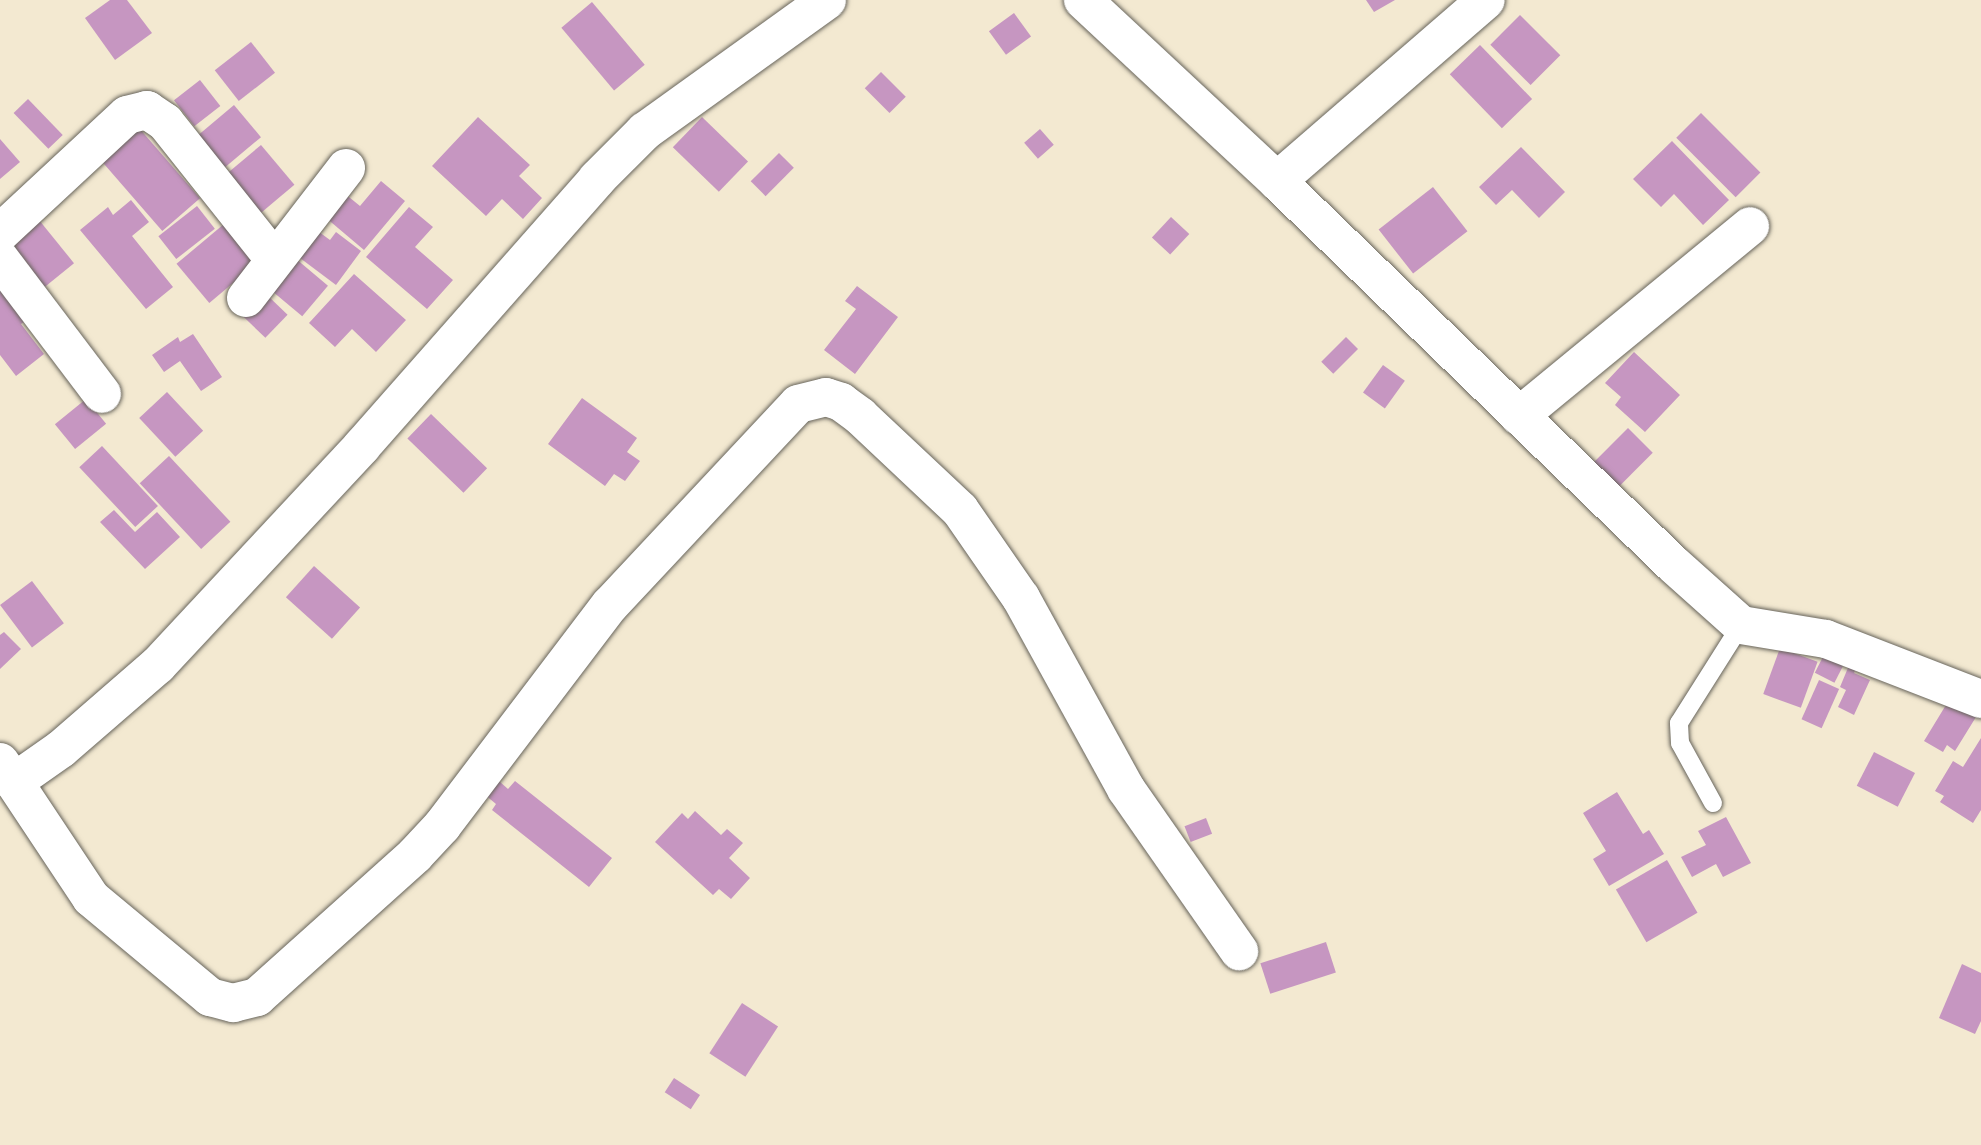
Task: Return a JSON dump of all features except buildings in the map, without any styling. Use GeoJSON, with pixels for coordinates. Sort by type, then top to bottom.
{"type":"FeatureCollection","features":[{"type":"Feature","properties":{"kind":"street"},"geometry":{"type":"LineString","coordinates":[[827,0],[645,131],[597,179],[353,457],[158,665],[61,749],[7,772],[91,898],[210,997],[233,1003],[257,997],[415,855],[442,826],[610,605],[798,404],[826,397],[841,402],[860,416],[960,510],[1021,598],[1126,789],[1239,951]]}},
{"type":"Feature","properties":{"kind":"street"},"geometry":{"type":"LineString","coordinates":[[1083,0],[1277,181],[1674,565],[1741,625],[1826,639],[1981,699]]}},
{"type":"Feature","properties":{"kind":"street"},"geometry":{"type":"LineString","coordinates":[[1277,181],[1486,0]]}},
{"type":"Feature","properties":{"kind":"street"},"geometry":{"type":"LineString","coordinates":[[0,233],[127,115],[147,110],[165,122],[274,259]]}},
{"type":"Feature","properties":{"kind":"street"},"geometry":{"type":"LineString","coordinates":[[246,298],[346,168]]}},
{"type":"Feature","properties":{"kind":"street"},"geometry":{"type":"LineString","coordinates":[[1519,416],[1750,226]]}},
{"type":"Feature","properties":{"kind":"street"},"geometry":{"type":"LineString","coordinates":[[0,259],[102,394]]}},
{"type":"Feature","properties":{"kind":"lane"},"geometry":{"type":"LineString","coordinates":[[1713,803],[1680,743],[1679,723],[1741,625]]}}]}
